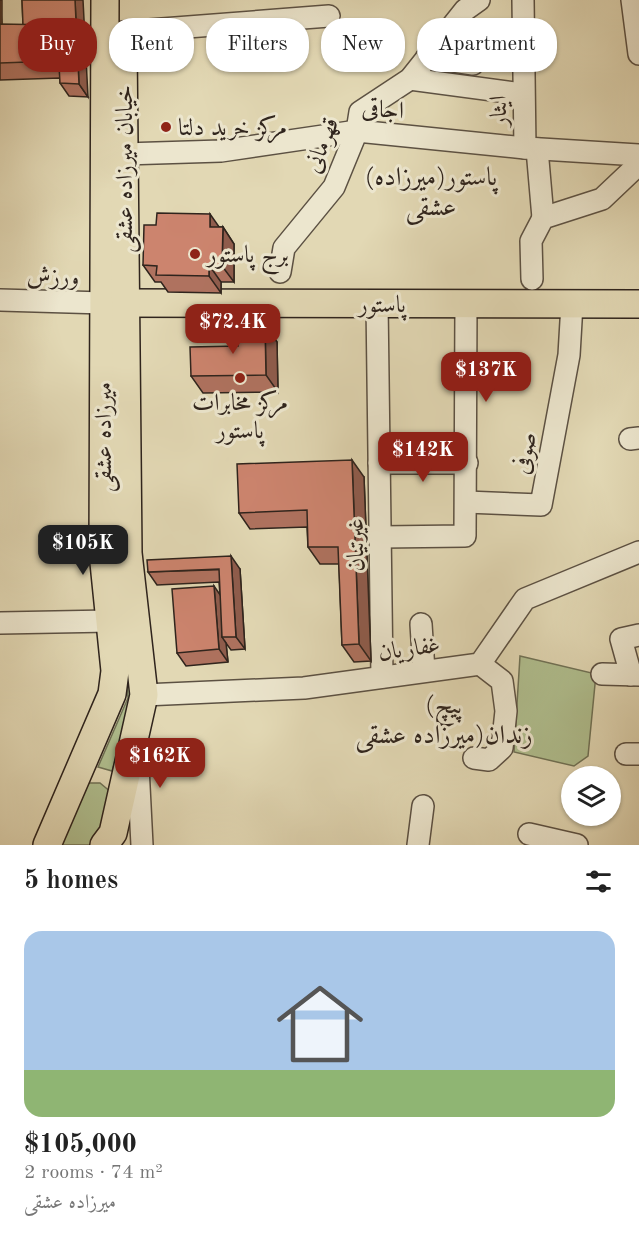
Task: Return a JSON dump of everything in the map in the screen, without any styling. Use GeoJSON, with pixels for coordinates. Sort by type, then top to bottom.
{"type":"FeatureCollection","features":[{"type":"Feature","properties":{"kind":"main road","name":"خیابان میرزاده عشقی"},"geometry":{"type":"LineString","coordinates":[[105,0],[115,303]]}},
{"type":"Feature","properties":{"kind":"main road","name":"خیابان میرزاده عشقی"},"geometry":{"type":"LineString","coordinates":[[123,0],[123,18]]}},
{"type":"Feature","properties":{"kind":"main road","name":"خیابان میرزاده عشقی"},"geometry":{"type":"LineString","coordinates":[[115,303],[125,243],[123,72]]}},
{"type":"Feature","properties":{"kind":"main road"},"geometry":{"type":"LineString","coordinates":[[125,243],[135,279],[146,292],[168,303]]}},
{"type":"Feature","properties":{"kind":"main road","name":"پاستور"},"geometry":{"type":"LineString","coordinates":[[115,303],[639,304]]}},
{"type":"Feature","properties":{"kind":"main road","name":"میرزاده عشقی"},"geometry":{"type":"LineString","coordinates":[[44,841],[75,779],[112,694],[115,671],[110,621],[115,553],[115,303]]}},
{"type":"Feature","properties":{"kind":"main road","name":"میرزاده عشقی"},"geometry":{"type":"LineString","coordinates":[[104,845],[113,832],[144,695],[115,553]]}},
{"type":"Feature","properties":{"kind":"main road"},"geometry":{"type":"LineString","coordinates":[[75,779],[92,772],[109,776],[121,794]]}},
{"type":"Feature","properties":{"kind":"street","name":"قهرمانی"},"geometry":{"type":"LineString","coordinates":[[459,18],[479,0]]}},
{"type":"Feature","properties":{"kind":"street","name":"ایثار"},"geometry":{"type":"LineString","coordinates":[[523,0],[522,94],[543,218]]}},
{"type":"Feature","properties":{"kind":"street"},"geometry":{"type":"LineString","coordinates":[[632,0],[639,54]]}},
{"type":"Feature","properties":{"kind":"street"},"geometry":{"type":"LineString","coordinates":[[194,26],[329,16]]}},
{"type":"Feature","properties":{"kind":"street","name":"قهرمانی"},"geometry":{"type":"LineString","coordinates":[[280,272],[284,248],[334,187],[357,132],[360,112],[410,79],[417,70]]}},
{"type":"Feature","properties":{"kind":"street"},"geometry":{"type":"LineString","coordinates":[[410,79],[522,94]]}},
{"type":"Feature","properties":{"kind":"street","name":"اجاقی"},"geometry":{"type":"LineString","coordinates":[[124,154],[221,151],[357,132],[531,149],[639,155]]}},
{"type":"Feature","properties":{"kind":"street"},"geometry":{"type":"LineString","coordinates":[[532,279],[531,241],[543,218],[602,199],[639,165]]}},
{"type":"Feature","properties":{"kind":"street","name":"ورزش"},"geometry":{"type":"LineString","coordinates":[[0,300],[115,303]]}},
{"type":"Feature","properties":{"kind":"street","name":"غیرتیان"},"geometry":{"type":"LineString","coordinates":[[377,303],[382,677]]}},
{"type":"Feature","properties":{"kind":"street"},"geometry":{"type":"LineString","coordinates":[[381,537],[465,536],[466,304]]}},
{"type":"Feature","properties":{"kind":"street","name":"صوفی"},"geometry":{"type":"LineString","coordinates":[[466,502],[541,505],[568,355],[572,304]]}},
{"type":"Feature","properties":{"kind":"street"},"geometry":{"type":"LineString","coordinates":[[379,463],[467,463]]}},
{"type":"Feature","properties":{"kind":"street"},"geometry":{"type":"LineString","coordinates":[[474,758],[489,760],[502,748],[506,711],[502,681],[480,664],[525,599],[639,552]]}},
{"type":"Feature","properties":{"kind":"street"},"geometry":{"type":"LineString","coordinates":[[0,622],[110,621]]}},
{"type":"Feature","properties":{"kind":"street"},"geometry":{"type":"LineString","coordinates":[[421,624],[424,671]]}},
{"type":"Feature","properties":{"kind":"street"},"geometry":{"type":"LineString","coordinates":[[602,674],[635,675],[621,639],[639,635]]}},
{"type":"Feature","properties":{"kind":"street","name":"غفاریان"},"geometry":{"type":"LineString","coordinates":[[144,695],[304,688],[480,664]]}},
{"type":"Feature","properties":{"kind":"street"},"geometry":{"type":"LineString","coordinates":[[135,732],[141,785],[142,845]]}},
{"type":"Feature","properties":{"kind":"street"},"geometry":{"type":"LineString","coordinates":[[418,845],[423,806]]}},
{"type":"Feature","properties":{"kind":"street"},"geometry":{"type":"LineString","coordinates":[[530,834],[577,845]]}},
{"type":"Feature","properties":{"kind":"green space"},"geometry":{"type":"Polygon","coordinates":[[[122,634],[133,704],[112,771],[98,767],[128,698],[122,634]]]}},
{"type":"Feature","properties":{"kind":"green space"},"geometry":{"type":"Polygon","coordinates":[[[520,656],[596,674],[588,756],[574,766],[514,752],[520,656]]]}},
{"type":"Feature","properties":{"kind":"green space"},"geometry":{"type":"Polygon","coordinates":[[[88,783],[100,783],[112,793],[110,818],[93,845],[55,845],[81,788],[88,783]]]}},
{"type":"Feature","properties":{"kind":"building"},"geometry":{"type":"Polygon","coordinates":[[[22,0],[75,0],[76,18],[23,18],[22,0]]]}},
{"type":"Feature","properties":{"kind":"building"},"geometry":{"type":"Polygon","coordinates":[[[0,24],[18,24],[18,62],[0,63],[0,24]]]}},
{"type":"Feature","properties":{"kind":"building"},"geometry":{"type":"Polygon","coordinates":[[[59,72],[78,72],[79,84],[60,83],[59,72]]]}},
{"type":"Feature","properties":{"kind":"building","name":"برج پاستور"},"geometry":{"type":"Polygon","coordinates":[[[157,213],[210,214],[210,227],[223,227],[222,266],[209,265],[209,276],[156,275],[157,266],[143,265],[144,225],[156,225],[157,213]]]}},
{"type":"Feature","properties":{"kind":"building"},"geometry":{"type":"Polygon","coordinates":[[[265,325],[266,375],[191,376],[190,347],[238,346],[238,340],[228,340],[228,326],[265,325]]]}},
{"type":"Feature","properties":{"kind":"building"},"geometry":{"type":"Polygon","coordinates":[[[352,460],[359,644],[342,645],[338,547],[308,547],[307,510],[239,513],[237,464],[352,460]]]}},
{"type":"Feature","properties":{"kind":"building"},"geometry":{"type":"Polygon","coordinates":[[[231,556],[236,637],[222,637],[219,569],[148,572],[147,560],[231,556]]]}},
{"type":"Feature","properties":{"kind":"building"},"geometry":{"type":"Polygon","coordinates":[[[214,586],[219,649],[177,653],[172,589],[214,586]]]}},
{"type":"Feature","properties":{"kind":"place","name":"مرکز خرید دلتا"},"geometry":{"type":"Point","coordinates":[166,127]}},
{"type":"Feature","properties":{"kind":"place","name":"برج پاستور"},"geometry":{"type":"Point","coordinates":[195,254]}},
{"type":"Feature","properties":{"kind":"place","name":"مرکز مخابرات پاستور"},"geometry":{"type":"Point","coordinates":[240,378]}},
{"type":"Feature","properties":{"kind":"district","name":"(پاستور(میرزاده عشقی"},"geometry":{"type":"Point","coordinates":[431,191]}},
{"type":"Feature","properties":{"kind":"district","name":"(پیچ زندان(میرزاده عشقی"},"geometry":{"type":"Point","coordinates":[444,719]}}]}
